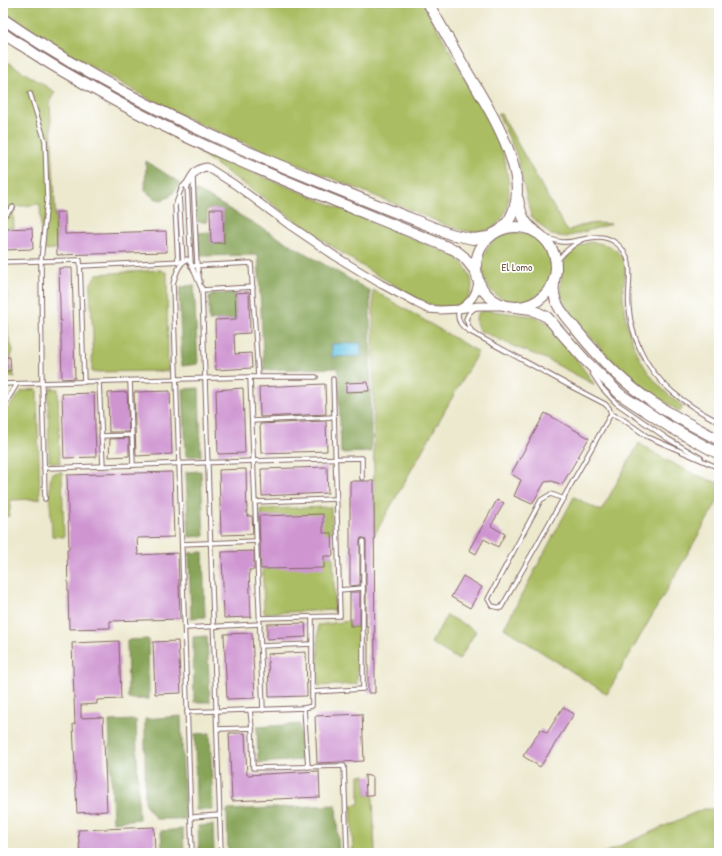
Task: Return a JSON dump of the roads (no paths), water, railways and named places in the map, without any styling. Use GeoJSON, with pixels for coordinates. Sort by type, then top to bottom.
{"type":"FeatureCollection","features":[{"type":"Feature","properties":{"kind":"main road"},"geometry":{"type":"LineString","coordinates":[[3,19],[48,48],[101,79],[193,127],[450,234],[473,239],[488,237],[507,224],[513,213],[516,202],[515,173],[499,129],[428,3]]}},
{"type":"Feature","properties":{"kind":"main road"},"geometry":{"type":"LineString","coordinates":[[3,33],[50,64],[140,114],[189,139],[455,250],[464,257],[487,294],[498,303],[511,307],[536,310],[547,317],[585,360],[627,400],[670,427],[719,454]]}},
{"type":"Feature","properties":{"kind":"main road"},"geometry":{"type":"LineString","coordinates":[[516,189],[526,224],[544,237],[552,248],[556,263],[554,295],[557,305],[587,343],[609,367],[631,387],[654,404],[719,440]]}},
{"type":"Feature","properties":{"kind":"main road"},"geometry":{"type":"LineString","coordinates":[[500,230],[519,226],[535,231]]}},
{"type":"Feature","properties":{"kind":"main road"},"geometry":{"type":"LineString","coordinates":[[477,276],[478,255],[488,237]]}},
{"type":"Feature","properties":{"kind":"main road"},"geometry":{"type":"LineString","coordinates":[[511,307],[530,305],[537,302],[550,290],[555,279]]}},
{"type":"Feature","properties":{"kind":"street"},"geometry":{"type":"LineString","coordinates":[[187,185],[193,174],[199,168],[207,167],[335,256],[392,291],[428,308],[440,310],[459,310],[478,306],[511,307]]}},
{"type":"Feature","properties":{"kind":"street"},"geometry":{"type":"LineString","coordinates":[[459,310],[472,300],[478,286],[477,276]]}},
{"type":"Feature","properties":{"kind":"lane"},"geometry":{"type":"LineString","coordinates":[[30,93],[45,141],[48,200],[41,261],[45,499]]}},
{"type":"Feature","properties":{"kind":"lane"},"geometry":{"type":"LineString","coordinates":[[178,268],[175,206],[182,186],[193,174]]}},
{"type":"Feature","properties":{"kind":"lane"},"geometry":{"type":"LineString","coordinates":[[193,174],[197,266],[202,290],[221,853]]}},
{"type":"Feature","properties":{"kind":"lane"},"geometry":{"type":"LineString","coordinates":[[187,185],[191,265]]}},
{"type":"Feature","properties":{"kind":"lane"},"geometry":{"type":"LineString","coordinates":[[179,195],[183,261],[178,268],[173,284],[192,853]]}},
{"type":"Feature","properties":{"kind":"lane"},"geometry":{"type":"LineString","coordinates":[[3,217],[13,207]]}},
{"type":"Feature","properties":{"kind":"lane"},"geometry":{"type":"LineString","coordinates":[[544,237],[562,242],[591,237],[604,237],[620,247],[627,257],[630,269],[628,293],[631,319],[635,336],[645,360],[666,387],[679,398],[719,422]]}},
{"type":"Feature","properties":{"kind":"lane"},"geometry":{"type":"LineString","coordinates":[[556,263],[567,249],[582,239]]}},
{"type":"Feature","properties":{"kind":"lane"},"geometry":{"type":"LineString","coordinates":[[81,266],[183,261],[187,259],[202,290]]}},
{"type":"Feature","properties":{"kind":"lane"},"geometry":{"type":"LineString","coordinates":[[3,262],[80,260],[84,382]]}},
{"type":"Feature","properties":{"kind":"lane"},"geometry":{"type":"LineString","coordinates":[[191,265],[251,263],[258,377]]}},
{"type":"Feature","properties":{"kind":"lane"},"geometry":{"type":"LineString","coordinates":[[202,290],[253,287]]}},
{"type":"Feature","properties":{"kind":"lane"},"geometry":{"type":"LineString","coordinates":[[474,334],[466,320],[469,313],[478,306]]}},
{"type":"Feature","properties":{"kind":"lane"},"geometry":{"type":"LineString","coordinates":[[459,310],[457,315],[460,324],[474,334],[605,404],[609,408],[611,414],[564,499],[501,608],[492,606],[488,598],[541,500],[551,494],[564,499]]}},
{"type":"Feature","properties":{"kind":"lane"},"geometry":{"type":"LineString","coordinates":[[585,360],[602,388],[616,403],[668,439],[718,467]]}},
{"type":"Feature","properties":{"kind":"lane"},"geometry":{"type":"LineString","coordinates":[[250,377],[263,710]]}},
{"type":"Feature","properties":{"kind":"lane"},"geometry":{"type":"LineString","coordinates":[[3,384],[205,378],[316,377]]}},
{"type":"Feature","properties":{"kind":"lane"},"geometry":{"type":"LineString","coordinates":[[260,618],[340,616],[333,379]]}},
{"type":"Feature","properties":{"kind":"lane"},"geometry":{"type":"LineString","coordinates":[[130,381],[133,465]]}},
{"type":"Feature","properties":{"kind":"lane"},"geometry":{"type":"LineString","coordinates":[[99,382],[103,466]]}},
{"type":"Feature","properties":{"kind":"lane"},"geometry":{"type":"LineString","coordinates":[[3,407],[17,384]]}},
{"type":"Feature","properties":{"kind":"lane"},"geometry":{"type":"LineString","coordinates":[[611,414],[621,418],[648,437],[718,467]]}},
{"type":"Feature","properties":{"kind":"lane"},"geometry":{"type":"LineString","coordinates":[[252,421],[334,417]]}},
{"type":"Feature","properties":{"kind":"lane"},"geometry":{"type":"LineString","coordinates":[[101,436],[132,435]]}},
{"type":"Feature","properties":{"kind":"lane"},"geometry":{"type":"LineString","coordinates":[[44,468],[208,463],[253,460],[362,458],[362,478]]}},
{"type":"Feature","properties":{"kind":"lane"},"geometry":{"type":"LineString","coordinates":[[255,502],[336,499]]}},
{"type":"Feature","properties":{"kind":"lane"},"geometry":{"type":"LineString","coordinates":[[182,544],[256,541]]}},
{"type":"Feature","properties":{"kind":"lane"},"geometry":{"type":"LineString","coordinates":[[312,692],[363,689],[363,541]]}},
{"type":"Feature","properties":{"kind":"lane"},"geometry":{"type":"LineString","coordinates":[[339,590],[363,588]]}},
{"type":"Feature","properties":{"kind":"lane"},"geometry":{"type":"LineString","coordinates":[[187,712],[263,710],[304,708],[312,706],[312,617]]}},
{"type":"Feature","properties":{"kind":"lane"},"geometry":{"type":"LineString","coordinates":[[185,628],[260,624]]}},
{"type":"Feature","properties":{"kind":"lane"},"geometry":{"type":"LineString","coordinates":[[261,646],[312,644]]}},
{"type":"Feature","properties":{"kind":"lane"},"geometry":{"type":"LineString","coordinates":[[304,708],[308,767]]}},
{"type":"Feature","properties":{"kind":"lane"},"geometry":{"type":"LineString","coordinates":[[250,710],[253,768],[344,766],[347,853]]}},
{"type":"Feature","properties":{"kind":"lane"},"geometry":{"type":"LineString","coordinates":[[217,729],[252,728]]}},
{"type":"Feature","properties":{"kind":"lane"},"geometry":{"type":"LineString","coordinates":[[191,817],[220,816]]}},
{"type":"Feature","properties":{"kind":"water"},"geometry":{"type":"Polygon","coordinates":[[[361,343],[361,356],[332,357],[332,344],[361,343]]]}},
{"type":"Feature","properties":{"kind":"park label","name":"El Lomo"},"geometry":{"type":"Point","coordinates":[517,267]}}]}
